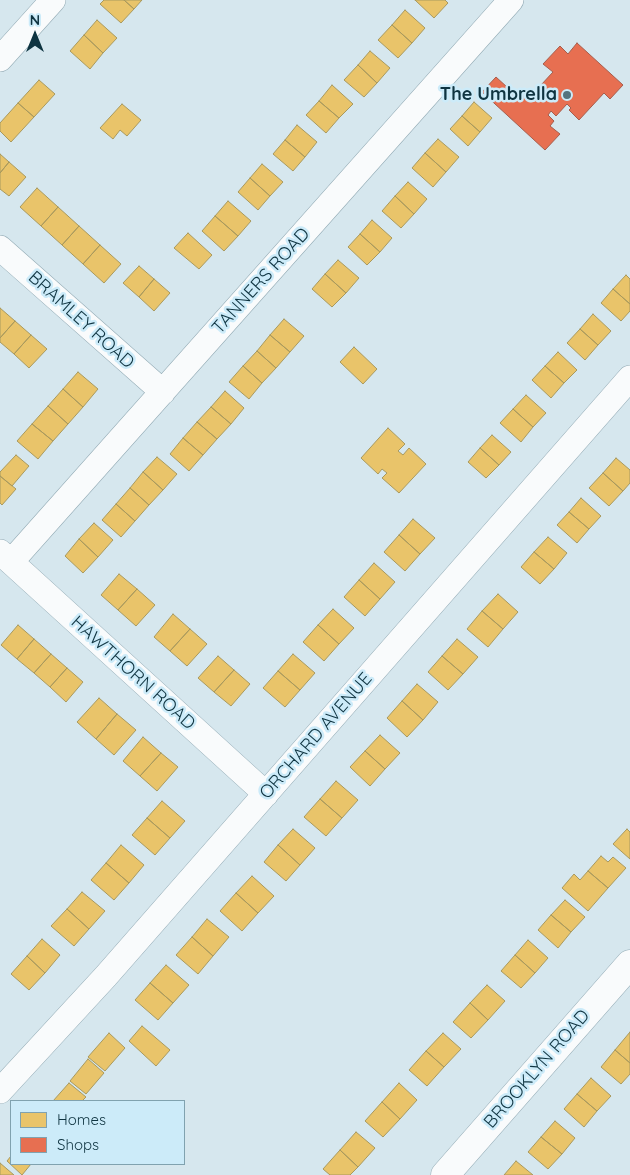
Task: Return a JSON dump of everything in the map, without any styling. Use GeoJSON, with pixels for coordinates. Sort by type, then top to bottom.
{"type":"FeatureCollection","features":[{"type":"Feature","properties":{"kind":"street"},"geometry":{"type":"LineString","coordinates":[[0,60],[53,0]]}},
{"type":"Feature","properties":{"kind":"street","name":"TANNERS ROAD"},"geometry":{"type":"LineString","coordinates":[[6,557],[163,392],[511,0]]}},
{"type":"Feature","properties":{"kind":"street","name":"BRAMLEY ROAD"},"geometry":{"type":"LineString","coordinates":[[0,248],[163,392]]}},
{"type":"Feature","properties":{"kind":"street","name":"ORCHARD AVENUE"},"geometry":{"type":"LineString","coordinates":[[0,1091],[106,976],[630,378]]}},
{"type":"Feature","properties":{"kind":"street","name":"HAWTHORN ROAD"},"geometry":{"type":"LineString","coordinates":[[6,557],[266,794]]}},
{"type":"Feature","properties":{"kind":"street","name":"BROOKLYN ROAD"},"geometry":{"type":"LineString","coordinates":[[445,1175],[630,964]]}},
{"type":"Feature","properties":{"kind":"building: Homes"},"geometry":{"type":"Polygon","coordinates":[[[104,0],[124,0],[134,9],[121,23],[100,4],[104,0]]]}},
{"type":"Feature","properties":{"kind":"building: Homes"},"geometry":{"type":"Polygon","coordinates":[[[124,0],[142,0],[134,9],[124,0]]]}},
{"type":"Feature","properties":{"kind":"building: Homes"},"geometry":{"type":"Polygon","coordinates":[[[415,0],[445,0],[448,3],[434,18],[415,0]]]}},
{"type":"Feature","properties":{"kind":"building: Homes"},"geometry":{"type":"Polygon","coordinates":[[[405,10],[425,28],[412,43],[392,25],[405,10]]]}},
{"type":"Feature","properties":{"kind":"building: Homes"},"geometry":{"type":"Polygon","coordinates":[[[97,20],[117,38],[103,53],[84,35],[97,20]]]}},
{"type":"Feature","properties":{"kind":"building: Homes"},"geometry":{"type":"Polygon","coordinates":[[[392,25],[412,43],[398,58],[378,40],[392,25]]]}},
{"type":"Feature","properties":{"kind":"building: Homes"},"geometry":{"type":"Polygon","coordinates":[[[84,35],[103,53],[90,69],[70,51],[84,35]]]}},
{"type":"Feature","properties":{"kind":"building: Homes"},"geometry":{"type":"Polygon","coordinates":[[[370,51],[390,68],[377,83],[358,65],[370,51]]]}},
{"type":"Feature","properties":{"kind":"building: Homes"},"geometry":{"type":"Polygon","coordinates":[[[358,65],[377,83],[364,97],[344,80],[358,65]]]}},
{"type":"Feature","properties":{"kind":"building: Homes"},"geometry":{"type":"Polygon","coordinates":[[[39,80],[55,94],[34,117],[18,103],[39,80]]]}},
{"type":"Feature","properties":{"kind":"building: Homes"},"geometry":{"type":"Polygon","coordinates":[[[332,85],[353,104],[339,118],[319,101],[332,85]]]}},
{"type":"Feature","properties":{"kind":"building: Homes"},"geometry":{"type":"Polygon","coordinates":[[[319,101],[339,118],[326,133],[306,115],[319,101]]]}},
{"type":"Feature","properties":{"kind":"building: Homes"},"geometry":{"type":"Polygon","coordinates":[[[474,102],[492,118],[480,132],[462,116],[474,102]]]}},
{"type":"Feature","properties":{"kind":"building: Homes"},"geometry":{"type":"Polygon","coordinates":[[[18,103],[34,117],[11,142],[0,131],[0,123],[18,103]]]}},
{"type":"Feature","properties":{"kind":"building: Homes"},"geometry":{"type":"Polygon","coordinates":[[[122,104],[141,120],[127,136],[120,130],[113,139],[100,128],[122,104]]]}},
{"type":"Feature","properties":{"kind":"building: Homes"},"geometry":{"type":"Polygon","coordinates":[[[462,116],[480,132],[468,146],[450,129],[462,116]]]}},
{"type":"Feature","properties":{"kind":"building: Homes"},"geometry":{"type":"Polygon","coordinates":[[[297,125],[317,142],[305,157],[285,140],[297,125]]]}},
{"type":"Feature","properties":{"kind":"building: Homes"},"geometry":{"type":"Polygon","coordinates":[[[438,139],[459,157],[446,172],[425,153],[438,139]]]}},
{"type":"Feature","properties":{"kind":"building: Homes"},"geometry":{"type":"Polygon","coordinates":[[[285,140],[305,157],[293,171],[273,154],[285,140]]]}},
{"type":"Feature","properties":{"kind":"building: Homes"},"geometry":{"type":"Polygon","coordinates":[[[425,153],[446,172],[433,187],[412,168],[425,153]]]}},
{"type":"Feature","properties":{"kind":"building: Homes"},"geometry":{"type":"Polygon","coordinates":[[[0,154],[9,162],[0,173],[0,154]]]}},
{"type":"Feature","properties":{"kind":"building: Homes"},"geometry":{"type":"Polygon","coordinates":[[[9,162],[26,177],[9,196],[0,189],[0,173],[9,162]]]}},
{"type":"Feature","properties":{"kind":"building: Homes"},"geometry":{"type":"Polygon","coordinates":[[[262,164],[283,182],[270,196],[250,178],[262,164]]]}},
{"type":"Feature","properties":{"kind":"building: Homes"},"geometry":{"type":"Polygon","coordinates":[[[250,178],[270,196],[258,210],[238,192],[250,178]]]}},
{"type":"Feature","properties":{"kind":"building: Homes"},"geometry":{"type":"Polygon","coordinates":[[[408,182],[427,199],[414,214],[395,196],[408,182]]]}},
{"type":"Feature","properties":{"kind":"building: Homes"},"geometry":{"type":"Polygon","coordinates":[[[37,188],[58,207],[41,226],[20,207],[37,188]]]}},
{"type":"Feature","properties":{"kind":"building: Homes"},"geometry":{"type":"Polygon","coordinates":[[[395,196],[414,214],[401,228],[382,211],[395,196]]]}},
{"type":"Feature","properties":{"kind":"building: Homes"},"geometry":{"type":"Polygon","coordinates":[[[228,201],[251,221],[238,236],[215,216],[228,201]]]}},
{"type":"Feature","properties":{"kind":"building: Homes"},"geometry":{"type":"Polygon","coordinates":[[[58,207],[79,226],[62,245],[41,226],[58,207]]]}},
{"type":"Feature","properties":{"kind":"building: Homes"},"geometry":{"type":"Polygon","coordinates":[[[215,216],[238,236],[224,251],[202,231],[215,216]]]}},
{"type":"Feature","properties":{"kind":"building: Homes"},"geometry":{"type":"Polygon","coordinates":[[[372,220],[392,238],[380,252],[360,234],[372,220]]]}},
{"type":"Feature","properties":{"kind":"building: Homes"},"geometry":{"type":"Polygon","coordinates":[[[79,226],[100,245],[83,264],[62,245],[79,226]]]}},
{"type":"Feature","properties":{"kind":"building: Homes"},"geometry":{"type":"Polygon","coordinates":[[[188,233],[212,255],[199,269],[174,248],[188,233]]]}},
{"type":"Feature","properties":{"kind":"building: Homes"},"geometry":{"type":"Polygon","coordinates":[[[360,234],[380,252],[367,265],[348,247],[360,234]]]}},
{"type":"Feature","properties":{"kind":"building: Homes"},"geometry":{"type":"Polygon","coordinates":[[[100,245],[121,264],[104,283],[83,264],[100,245]]]}},
{"type":"Feature","properties":{"kind":"building: Homes"},"geometry":{"type":"Polygon","coordinates":[[[338,260],[359,278],[346,293],[325,274],[338,260]]]}},
{"type":"Feature","properties":{"kind":"building: Homes"},"geometry":{"type":"Polygon","coordinates":[[[139,266],[154,279],[139,297],[123,283],[139,266]]]}},
{"type":"Feature","properties":{"kind":"building: Homes"},"geometry":{"type":"Polygon","coordinates":[[[325,274],[346,293],[332,307],[312,289],[325,274]]]}},
{"type":"Feature","properties":{"kind":"building: Homes"},"geometry":{"type":"Polygon","coordinates":[[[626,275],[630,279],[630,304],[613,289],[626,275]]]}},
{"type":"Feature","properties":{"kind":"building: Homes"},"geometry":{"type":"Polygon","coordinates":[[[154,279],[170,293],[154,311],[139,297],[154,279]]]}},
{"type":"Feature","properties":{"kind":"building: Homes"},"geometry":{"type":"Polygon","coordinates":[[[613,289],[630,304],[630,311],[621,321],[601,303],[613,289]]]}},
{"type":"Feature","properties":{"kind":"building: Homes"},"geometry":{"type":"Polygon","coordinates":[[[0,308],[15,321],[0,338],[0,308]]]}},
{"type":"Feature","properties":{"kind":"building: Homes"},"geometry":{"type":"Polygon","coordinates":[[[593,314],[611,331],[598,345],[580,329],[593,314]]]}},
{"type":"Feature","properties":{"kind":"building: Homes"},"geometry":{"type":"Polygon","coordinates":[[[284,319],[304,336],[290,352],[270,335],[284,319]]]}},
{"type":"Feature","properties":{"kind":"building: Homes"},"geometry":{"type":"Polygon","coordinates":[[[15,321],[31,335],[14,354],[0,342],[0,338],[15,321]]]}},
{"type":"Feature","properties":{"kind":"building: Homes"},"geometry":{"type":"Polygon","coordinates":[[[580,329],[598,345],[585,360],[567,343],[580,329]]]}},
{"type":"Feature","properties":{"kind":"building: Homes"},"geometry":{"type":"Polygon","coordinates":[[[31,335],[47,349],[29,368],[14,354],[31,335]]]}},
{"type":"Feature","properties":{"kind":"building: Homes"},"geometry":{"type":"Polygon","coordinates":[[[270,335],[290,352],[276,368],[257,351],[270,335]]]}},
{"type":"Feature","properties":{"kind":"building: Homes"},"geometry":{"type":"Polygon","coordinates":[[[354,347],[377,369],[363,384],[340,362],[354,347]]]}},
{"type":"Feature","properties":{"kind":"building: Homes"},"geometry":{"type":"Polygon","coordinates":[[[257,351],[276,368],[262,383],[243,366],[257,351]]]}},
{"type":"Feature","properties":{"kind":"building: Homes"},"geometry":{"type":"Polygon","coordinates":[[[558,352],[577,370],[564,383],[545,366],[558,352]]]}},
{"type":"Feature","properties":{"kind":"building: Homes"},"geometry":{"type":"Polygon","coordinates":[[[243,366],[262,383],[249,399],[229,382],[243,366]]]}},
{"type":"Feature","properties":{"kind":"building: Homes"},"geometry":{"type":"Polygon","coordinates":[[[545,366],[564,383],[551,398],[532,380],[545,366]]]}},
{"type":"Feature","properties":{"kind":"building: Homes"},"geometry":{"type":"Polygon","coordinates":[[[78,372],[98,389],[83,407],[63,389],[78,372]]]}},
{"type":"Feature","properties":{"kind":"building: Homes"},"geometry":{"type":"Polygon","coordinates":[[[63,389],[83,407],[68,424],[48,406],[63,389]]]}},
{"type":"Feature","properties":{"kind":"building: Homes"},"geometry":{"type":"Polygon","coordinates":[[[225,391],[244,408],[231,424],[211,407],[225,391]]]}},
{"type":"Feature","properties":{"kind":"building: Homes"},"geometry":{"type":"Polygon","coordinates":[[[526,395],[546,413],[533,427],[513,409],[526,395]]]}},
{"type":"Feature","properties":{"kind":"building: Homes"},"geometry":{"type":"Polygon","coordinates":[[[48,406],[68,424],[53,441],[32,424],[48,406]]]}},
{"type":"Feature","properties":{"kind":"building: Homes"},"geometry":{"type":"Polygon","coordinates":[[[211,407],[231,424],[217,439],[197,422],[211,407]]]}},
{"type":"Feature","properties":{"kind":"building: Homes"},"geometry":{"type":"Polygon","coordinates":[[[513,409],[533,427],[521,442],[500,423],[513,409]]]}},
{"type":"Feature","properties":{"kind":"building: Homes"},"geometry":{"type":"Polygon","coordinates":[[[197,422],[217,439],[203,455],[183,438],[197,422]]]}},
{"type":"Feature","properties":{"kind":"building: Homes"},"geometry":{"type":"Polygon","coordinates":[[[32,424],[53,441],[38,459],[17,441],[32,424]]]}},
{"type":"Feature","properties":{"kind":"building: Homes"},"geometry":{"type":"Polygon","coordinates":[[[388,428],[405,444],[398,451],[403,455],[409,448],[426,464],[399,493],[382,478],[387,473],[382,469],[378,474],[361,458],[388,428]]]}},
{"type":"Feature","properties":{"kind":"building: Homes"},"geometry":{"type":"Polygon","coordinates":[[[492,435],[511,452],[499,465],[480,448],[492,435]]]}},
{"type":"Feature","properties":{"kind":"building: Homes"},"geometry":{"type":"Polygon","coordinates":[[[183,438],[203,455],[189,471],[170,454],[183,438]]]}},
{"type":"Feature","properties":{"kind":"building: Homes"},"geometry":{"type":"Polygon","coordinates":[[[480,448],[499,465],[486,478],[468,462],[480,448]]]}},
{"type":"Feature","properties":{"kind":"building: Homes"},"geometry":{"type":"Polygon","coordinates":[[[16,455],[29,466],[12,486],[0,476],[0,472],[16,455]]]}},
{"type":"Feature","properties":{"kind":"building: Homes"},"geometry":{"type":"Polygon","coordinates":[[[157,457],[177,474],[163,490],[143,472],[157,457]]]}},
{"type":"Feature","properties":{"kind":"building: Homes"},"geometry":{"type":"Polygon","coordinates":[[[616,458],[630,470],[630,483],[623,491],[603,473],[616,458]]]}},
{"type":"Feature","properties":{"kind":"building: Homes"},"geometry":{"type":"Polygon","coordinates":[[[143,472],[163,490],[149,505],[130,488],[143,472]]]}},
{"type":"Feature","properties":{"kind":"building: Homes"},"geometry":{"type":"Polygon","coordinates":[[[603,473],[623,491],[609,506],[589,488],[603,473]]]}},
{"type":"Feature","properties":{"kind":"building: Homes"},"geometry":{"type":"Polygon","coordinates":[[[0,476],[16,489],[2,505],[0,503],[0,476]]]}},
{"type":"Feature","properties":{"kind":"building: Homes"},"geometry":{"type":"Polygon","coordinates":[[[130,488],[149,505],[135,521],[116,504],[130,488]]]}},
{"type":"Feature","properties":{"kind":"building: Homes"},"geometry":{"type":"Polygon","coordinates":[[[581,498],[601,516],[589,529],[569,512],[581,498]]]}},
{"type":"Feature","properties":{"kind":"building: Homes"},"geometry":{"type":"Polygon","coordinates":[[[116,504],[135,521],[121,537],[102,520],[116,504]]]}},
{"type":"Feature","properties":{"kind":"building: Homes"},"geometry":{"type":"Polygon","coordinates":[[[569,512],[589,529],[577,543],[557,525],[569,512]]]}},
{"type":"Feature","properties":{"kind":"building: Homes"},"geometry":{"type":"Polygon","coordinates":[[[413,519],[435,538],[420,554],[399,535],[413,519]]]}},
{"type":"Feature","properties":{"kind":"building: Homes"},"geometry":{"type":"Polygon","coordinates":[[[94,523],[113,540],[98,557],[79,539],[94,523]]]}},
{"type":"Feature","properties":{"kind":"building: Homes"},"geometry":{"type":"Polygon","coordinates":[[[399,535],[420,554],[405,571],[384,552],[399,535]]]}},
{"type":"Feature","properties":{"kind":"building: Homes"},"geometry":{"type":"Polygon","coordinates":[[[548,537],[567,553],[554,569],[534,552],[548,537]]]}},
{"type":"Feature","properties":{"kind":"building: Homes"},"geometry":{"type":"Polygon","coordinates":[[[79,539],[98,557],[83,573],[65,556],[79,539]]]}},
{"type":"Feature","properties":{"kind":"building: Homes"},"geometry":{"type":"Polygon","coordinates":[[[534,552],[554,569],[540,584],[521,567],[534,552]]]}},
{"type":"Feature","properties":{"kind":"building: Homes"},"geometry":{"type":"Polygon","coordinates":[[[374,563],[395,582],[380,599],[359,580],[374,563]]]}},
{"type":"Feature","properties":{"kind":"building: Homes"},"geometry":{"type":"Polygon","coordinates":[[[119,574],[137,589],[118,610],[101,595],[119,574]]]}},
{"type":"Feature","properties":{"kind":"building: Homes"},"geometry":{"type":"Polygon","coordinates":[[[359,580],[380,599],[365,616],[344,597],[359,580]]]}},
{"type":"Feature","properties":{"kind":"building: Homes"},"geometry":{"type":"Polygon","coordinates":[[[137,589],[155,605],[136,626],[118,610],[137,589]]]}},
{"type":"Feature","properties":{"kind":"building: Homes"},"geometry":{"type":"Polygon","coordinates":[[[498,594],[518,612],[503,629],[482,611],[498,594]]]}},
{"type":"Feature","properties":{"kind":"building: Homes"},"geometry":{"type":"Polygon","coordinates":[[[333,609],[354,628],[339,644],[318,625],[333,609]]]}},
{"type":"Feature","properties":{"kind":"building: Homes"},"geometry":{"type":"Polygon","coordinates":[[[482,611],[503,629],[488,647],[467,629],[482,611]]]}},
{"type":"Feature","properties":{"kind":"building: Homes"},"geometry":{"type":"Polygon","coordinates":[[[173,614],[190,629],[170,651],[154,637],[173,614]]]}},
{"type":"Feature","properties":{"kind":"building: Homes"},"geometry":{"type":"Polygon","coordinates":[[[18,625],[34,639],[17,659],[1,645],[18,625]]]}},
{"type":"Feature","properties":{"kind":"building: Homes"},"geometry":{"type":"Polygon","coordinates":[[[318,625],[339,644],[324,661],[303,642],[318,625]]]}},
{"type":"Feature","properties":{"kind":"building: Homes"},"geometry":{"type":"Polygon","coordinates":[[[190,629],[207,644],[187,666],[170,651],[190,629]]]}},
{"type":"Feature","properties":{"kind":"building: Homes"},"geometry":{"type":"Polygon","coordinates":[[[34,639],[51,654],[34,673],[17,659],[34,639]]]}},
{"type":"Feature","properties":{"kind":"building: Homes"},"geometry":{"type":"Polygon","coordinates":[[[457,639],[478,657],[463,674],[442,656],[457,639]]]}},
{"type":"Feature","properties":{"kind":"building: Homes"},"geometry":{"type":"Polygon","coordinates":[[[51,654],[67,668],[50,687],[34,673],[51,654]]]}},
{"type":"Feature","properties":{"kind":"building: Homes"},"geometry":{"type":"Polygon","coordinates":[[[293,654],[315,673],[300,690],[278,671],[293,654]]]}},
{"type":"Feature","properties":{"kind":"building: Homes"},"geometry":{"type":"Polygon","coordinates":[[[218,656],[234,670],[214,692],[198,678],[218,656]]]}},
{"type":"Feature","properties":{"kind":"building: Homes"},"geometry":{"type":"Polygon","coordinates":[[[442,656],[463,674],[448,690],[428,672],[442,656]]]}},
{"type":"Feature","properties":{"kind":"building: Homes"},"geometry":{"type":"Polygon","coordinates":[[[67,668],[83,682],[66,702],[50,687],[67,668]]]}},
{"type":"Feature","properties":{"kind":"building: Homes"},"geometry":{"type":"Polygon","coordinates":[[[234,670],[250,684],[231,706],[214,692],[234,670]]]}},
{"type":"Feature","properties":{"kind":"building: Homes"},"geometry":{"type":"Polygon","coordinates":[[[278,671],[300,690],[285,707],[263,688],[278,671]]]}},
{"type":"Feature","properties":{"kind":"building: Homes"},"geometry":{"type":"Polygon","coordinates":[[[417,684],[438,702],[423,720],[402,701],[417,684]]]}},
{"type":"Feature","properties":{"kind":"building: Homes"},"geometry":{"type":"Polygon","coordinates":[[[99,698],[117,714],[96,739],[77,722],[99,698]]]}},
{"type":"Feature","properties":{"kind":"building: Homes"},"geometry":{"type":"Polygon","coordinates":[[[402,701],[423,720],[407,737],[387,718],[402,701]]]}},
{"type":"Feature","properties":{"kind":"building: Homes"},"geometry":{"type":"Polygon","coordinates":[[[117,714],[136,730],[114,755],[96,739],[117,714]]]}},
{"type":"Feature","properties":{"kind":"building: Homes"},"geometry":{"type":"Polygon","coordinates":[[[380,735],[400,753],[385,769],[365,751],[380,735]]]}},
{"type":"Feature","properties":{"kind":"building: Homes"},"geometry":{"type":"Polygon","coordinates":[[[143,737],[161,753],[140,776],[123,761],[143,737]]]}},
{"type":"Feature","properties":{"kind":"building: Homes"},"geometry":{"type":"Polygon","coordinates":[[[365,751],[385,769],[370,786],[350,767],[365,751]]]}},
{"type":"Feature","properties":{"kind":"building: Homes"},"geometry":{"type":"Polygon","coordinates":[[[161,753],[178,767],[157,791],[140,776],[161,753]]]}},
{"type":"Feature","properties":{"kind":"building: Homes"},"geometry":{"type":"Polygon","coordinates":[[[336,781],[358,800],[342,818],[320,799],[336,781]]]}},
{"type":"Feature","properties":{"kind":"building: Homes"},"geometry":{"type":"Polygon","coordinates":[[[320,799],[342,818],[326,836],[304,817],[320,799]]]}},
{"type":"Feature","properties":{"kind":"building: Homes"},"geometry":{"type":"Polygon","coordinates":[[[162,801],[185,821],[170,838],[147,818],[162,801]]]}},
{"type":"Feature","properties":{"kind":"building: Homes"},"geometry":{"type":"Polygon","coordinates":[[[147,818],[170,838],[155,855],[132,835],[147,818]]]}},
{"type":"Feature","properties":{"kind":"building: Homes"},"geometry":{"type":"Polygon","coordinates":[[[293,829],[315,848],[300,865],[278,845],[293,829]]]}},
{"type":"Feature","properties":{"kind":"building: Homes"},"geometry":{"type":"Polygon","coordinates":[[[627,829],[630,832],[630,859],[613,844],[627,829]]]}},
{"type":"Feature","properties":{"kind":"building: Homes"},"geometry":{"type":"Polygon","coordinates":[[[121,845],[144,865],[129,883],[106,863],[121,845]]]}},
{"type":"Feature","properties":{"kind":"building: Homes"},"geometry":{"type":"Polygon","coordinates":[[[278,845],[300,865],[286,881],[264,862],[278,845]]]}},
{"type":"Feature","properties":{"kind":"building: Homes"},"geometry":{"type":"Polygon","coordinates":[[[601,856],[608,862],[613,857],[626,868],[608,888],[588,871],[601,856]]]}},
{"type":"Feature","properties":{"kind":"building: Homes"},"geometry":{"type":"Polygon","coordinates":[[[106,863],[129,883],[114,900],[91,880],[106,863]]]}},
{"type":"Feature","properties":{"kind":"building: Homes"},"geometry":{"type":"Polygon","coordinates":[[[588,871],[608,888],[588,911],[562,888],[574,874],[580,880],[588,871]]]}},
{"type":"Feature","properties":{"kind":"building: Homes"},"geometry":{"type":"Polygon","coordinates":[[[252,876],[274,896],[258,913],[236,893],[252,876]]]}},
{"type":"Feature","properties":{"kind":"building: Homes"},"geometry":{"type":"Polygon","coordinates":[[[82,892],[105,911],[89,929],[67,909],[82,892]]]}},
{"type":"Feature","properties":{"kind":"building: Homes"},"geometry":{"type":"Polygon","coordinates":[[[236,893],[258,913],[242,931],[220,911],[236,893]]]}},
{"type":"Feature","properties":{"kind":"building: Homes"},"geometry":{"type":"Polygon","coordinates":[[[565,900],[585,917],[571,932],[551,915],[565,900]]]}},
{"type":"Feature","properties":{"kind":"building: Homes"},"geometry":{"type":"Polygon","coordinates":[[[67,909],[89,929],[74,946],[51,926],[67,909]]]}},
{"type":"Feature","properties":{"kind":"building: Homes"},"geometry":{"type":"Polygon","coordinates":[[[551,915],[571,932],[558,948],[538,930],[551,915]]]}},
{"type":"Feature","properties":{"kind":"building: Homes"},"geometry":{"type":"Polygon","coordinates":[[[207,919],[229,937],[213,956],[192,937],[207,919]]]}},
{"type":"Feature","properties":{"kind":"building: Homes"},"geometry":{"type":"Polygon","coordinates":[[[192,937],[213,956],[198,974],[176,955],[192,937]]]}},
{"type":"Feature","properties":{"kind":"building: Homes"},"geometry":{"type":"Polygon","coordinates":[[[42,939],[60,955],[45,973],[27,956],[42,939]]]}},
{"type":"Feature","properties":{"kind":"building: Homes"},"geometry":{"type":"Polygon","coordinates":[[[528,940],[548,958],[535,973],[515,955],[528,940]]]}},
{"type":"Feature","properties":{"kind":"building: Homes"},"geometry":{"type":"Polygon","coordinates":[[[515,955],[535,973],[521,988],[501,971],[515,955]]]}},
{"type":"Feature","properties":{"kind":"building: Homes"},"geometry":{"type":"Polygon","coordinates":[[[27,956],[45,973],[29,990],[11,974],[27,956]]]}},
{"type":"Feature","properties":{"kind":"building: Homes"},"geometry":{"type":"Polygon","coordinates":[[[166,965],[189,985],[173,1003],[150,983],[166,965]]]}},
{"type":"Feature","properties":{"kind":"building: Homes"},"geometry":{"type":"Polygon","coordinates":[[[150,983],[173,1003],[158,1020],[135,1000],[150,983]]]}},
{"type":"Feature","properties":{"kind":"building: Homes"},"geometry":{"type":"Polygon","coordinates":[[[487,985],[505,1001],[488,1020],[470,1003],[487,985]]]}},
{"type":"Feature","properties":{"kind":"building: Homes"},"geometry":{"type":"Polygon","coordinates":[[[470,1003],[488,1020],[471,1038],[453,1022],[470,1003]]]}},
{"type":"Feature","properties":{"kind":"building: Homes"},"geometry":{"type":"Polygon","coordinates":[[[142,1026],[170,1050],[156,1066],[129,1041],[142,1026]]]}},
{"type":"Feature","properties":{"kind":"building: Homes"},"geometry":{"type":"Polygon","coordinates":[[[630,1032],[630,1063],[615,1050],[630,1032]]]}},
{"type":"Feature","properties":{"kind":"building: Homes"},"geometry":{"type":"Polygon","coordinates":[[[109,1033],[125,1048],[105,1071],[88,1057],[109,1033]]]}},
{"type":"Feature","properties":{"kind":"building: Homes"},"geometry":{"type":"Polygon","coordinates":[[[443,1033],[461,1049],[444,1067],[426,1051],[443,1033]]]}},
{"type":"Feature","properties":{"kind":"building: Homes"},"geometry":{"type":"Polygon","coordinates":[[[615,1050],[630,1063],[630,1074],[621,1084],[601,1067],[615,1050]]]}},
{"type":"Feature","properties":{"kind":"building: Homes"},"geometry":{"type":"Polygon","coordinates":[[[426,1051],[444,1067],[427,1086],[409,1070],[426,1051]]]}},
{"type":"Feature","properties":{"kind":"building: Homes"},"geometry":{"type":"Polygon","coordinates":[[[88,1059],[104,1073],[86,1094],[70,1081],[88,1059]]]}},
{"type":"Feature","properties":{"kind":"building: Homes"},"geometry":{"type":"Polygon","coordinates":[[[591,1078],[611,1096],[597,1111],[577,1094],[591,1078]]]}},
{"type":"Feature","properties":{"kind":"building: Homes"},"geometry":{"type":"Polygon","coordinates":[[[69,1083],[86,1097],[83,1100],[54,1100],[69,1083]]]}},
{"type":"Feature","properties":{"kind":"building: Homes"},"geometry":{"type":"Polygon","coordinates":[[[399,1083],[417,1100],[400,1119],[382,1102],[399,1083]]]}},
{"type":"Feature","properties":{"kind":"building: Homes"},"geometry":{"type":"Polygon","coordinates":[[[577,1094],[597,1111],[584,1127],[564,1109],[577,1094]]]}},
{"type":"Feature","properties":{"kind":"building: Homes"},"geometry":{"type":"Polygon","coordinates":[[[382,1102],[400,1119],[383,1137],[365,1121],[382,1102]]]}},
{"type":"Feature","properties":{"kind":"building: Homes"},"geometry":{"type":"Polygon","coordinates":[[[555,1121],[575,1138],[562,1154],[541,1137],[555,1121]]]}},
{"type":"Feature","properties":{"kind":"building: Homes"},"geometry":{"type":"Polygon","coordinates":[[[356,1132],[375,1148],[358,1167],[340,1150],[356,1132]]]}},
{"type":"Feature","properties":{"kind":"building: Homes"},"geometry":{"type":"Polygon","coordinates":[[[541,1137],[562,1154],[548,1169],[528,1152],[541,1137]]]}},
{"type":"Feature","properties":{"kind":"building: Homes"},"geometry":{"type":"Polygon","coordinates":[[[340,1150],[358,1167],[350,1175],[330,1175],[323,1169],[340,1150]]]}},
{"type":"Feature","properties":{"kind":"building: Homes"},"geometry":{"type":"Polygon","coordinates":[[[516,1161],[533,1175],[504,1175],[516,1161]]]}},
{"type":"Feature","properties":{"kind":"building: Homes"},"geometry":{"type":"Polygon","coordinates":[[[0,1163],[14,1175],[0,1175],[0,1163]]]}},
{"type":"Feature","properties":{"kind":"building: Homes"},"geometry":{"type":"Polygon","coordinates":[[[11,1165],[30,1165],[22,1175],[11,1165]]]}},
{"type":"Feature","properties":{"kind":"building: Shops","name":"The Umbrella"},"geometry":{"type":"Polygon","coordinates":[[[577,43],[623,85],[610,99],[604,93],[579,120],[569,110],[571,108],[567,104],[556,116],[551,111],[548,115],[554,121],[550,126],[560,134],[545,150],[482,92],[496,77],[519,98],[523,93],[529,98],[553,72],[543,64],[560,46],[568,54],[577,43]]]}},
{"type":"Feature","properties":{"kind":"place","name":"The Umbrella"},"geometry":{"type":"Point","coordinates":[567,95]}}]}
